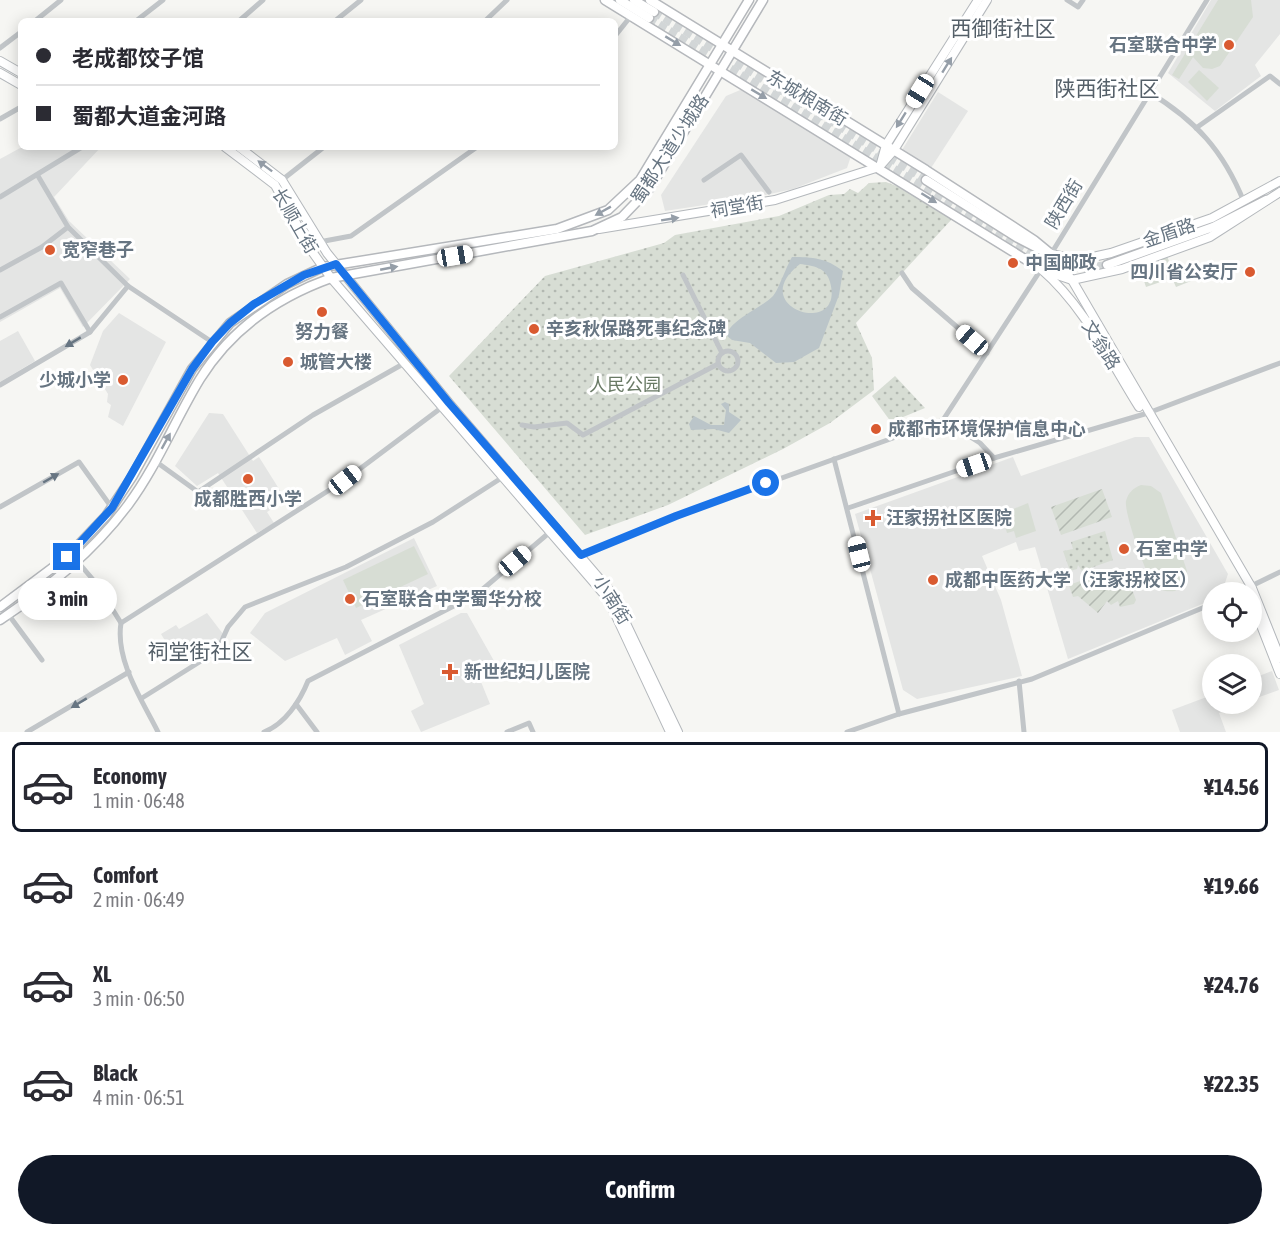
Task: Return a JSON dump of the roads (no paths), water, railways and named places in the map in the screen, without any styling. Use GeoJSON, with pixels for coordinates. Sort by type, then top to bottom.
{"type":"FeatureCollection","features":[{"type":"Feature","properties":{"kind":"main road","name":"东城根南街"},"geometry":{"type":"LineString","coordinates":[[605,0],[879,167]]}},
{"type":"Feature","properties":{"kind":"main road"},"geometry":{"type":"LineString","coordinates":[[620,0],[651,15],[634,0]]}},
{"type":"Feature","properties":{"kind":"main road","name":"东城根南街"},"geometry":{"type":"LineString","coordinates":[[650,0],[890,148]]}},
{"type":"Feature","properties":{"kind":"main road","name":"蜀都大道少城路"},"geometry":{"type":"LineString","coordinates":[[0,620],[78,562],[129,504],[200,379],[231,340],[272,305],[307,287],[331,279],[592,231],[609,225],[636,205],[650,188],[764,0]]}},
{"type":"Feature","properties":{"kind":"main road"},"geometry":{"type":"LineString","coordinates":[[879,167],[978,0]]}},
{"type":"Feature","properties":{"kind":"main road"},"geometry":{"type":"LineString","coordinates":[[890,148],[987,0]]}},
{"type":"Feature","properties":{"kind":"main road","name":"蜀都大道少城路"},"geometry":{"type":"LineString","coordinates":[[0,607],[67,557],[112,508],[192,369],[230,323],[254,304],[286,284],[322,267],[556,229],[608,210],[640,180],[748,1]]}},
{"type":"Feature","properties":{"kind":"main road"},"geometry":{"type":"LineString","coordinates":[[0,61],[18,71]]}},
{"type":"Feature","properties":{"kind":"main road"},"geometry":{"type":"LineString","coordinates":[[0,73],[18,83]]}},
{"type":"Feature","properties":{"kind":"main road","name":"文翁路"},"geometry":{"type":"LineString","coordinates":[[890,148],[1034,240],[1051,254],[1072,280],[1241,582]]}},
{"type":"Feature","properties":{"kind":"main road","name":"长顺上街"},"geometry":{"type":"LineString","coordinates":[[229,150],[275,185],[331,279]]}},
{"type":"Feature","properties":{"kind":"main road","name":"长顺上街"},"geometry":{"type":"LineString","coordinates":[[243,150],[282,180],[319,242],[336,264]]}},
{"type":"Feature","properties":{"kind":"main road","name":"文翁路"},"geometry":{"type":"LineString","coordinates":[[879,167],[1041,269],[1062,286],[1146,413]]}},
{"type":"Feature","properties":{"kind":"main road","name":"祠堂街"},"geometry":{"type":"LineString","coordinates":[[592,231],[764,202],[879,167]]}},
{"type":"Feature","properties":{"kind":"main road","name":"文翁路"},"geometry":{"type":"LineString","coordinates":[[926,180],[1018,238],[1051,254]]}},
{"type":"Feature","properties":{"kind":"main road","name":"金盾路"},"geometry":{"type":"LineString","coordinates":[[1051,254],[1079,260],[1111,253],[1181,230],[1244,202],[1280,181]]}},
{"type":"Feature","properties":{"kind":"main road","name":"金盾路"},"geometry":{"type":"LineString","coordinates":[[1107,265],[1213,227],[1280,192]]}},
{"type":"Feature","properties":{"kind":"main road","name":"金盾路"},"geometry":{"type":"LineString","coordinates":[[1072,280],[1122,269],[1210,237],[1238,221],[1266,200]]}},
{"type":"Feature","properties":{"kind":"main road","name":"小南街"},"geometry":{"type":"LineString","coordinates":[[336,264],[449,403],[581,555],[622,611],[678,732]]}},
{"type":"Feature","properties":{"kind":"main road"},"geometry":{"type":"LineString","coordinates":[[1041,269],[1072,280]]}},
{"type":"Feature","properties":{"kind":"main road","name":"小南街"},"geometry":{"type":"LineString","coordinates":[[331,279],[613,607],[670,732]]}},
{"type":"Feature","properties":{"kind":"main road","name":"文翁路"},"geometry":{"type":"LineString","coordinates":[[1262,622],[1280,658]]}},
{"type":"Feature","properties":{"kind":"main road"},"geometry":{"type":"LineString","coordinates":[[1262,628],[1280,674]]}},
{"type":"Feature","properties":{"kind":"street"},"geometry":{"type":"LineString","coordinates":[[38,18],[61,0]]}},
{"type":"Feature","properties":{"kind":"street"},"geometry":{"type":"LineString","coordinates":[[140,18],[163,0]]}},
{"type":"Feature","properties":{"kind":"street"},"geometry":{"type":"LineString","coordinates":[[242,18],[263,0]]}},
{"type":"Feature","properties":{"kind":"street"},"geometry":{"type":"LineString","coordinates":[[339,18],[361,0]]}},
{"type":"Feature","properties":{"kind":"street"},"geometry":{"type":"LineString","coordinates":[[488,18],[507,0]]}},
{"type":"Feature","properties":{"kind":"street"},"geometry":{"type":"LineString","coordinates":[[1067,0],[1078,7],[1083,0]]}},
{"type":"Feature","properties":{"kind":"street","name":"陕西街"},"geometry":{"type":"LineString","coordinates":[[943,420],[1051,254],[1207,0]]}},
{"type":"Feature","properties":{"kind":"street"},"geometry":{"type":"LineString","coordinates":[[618,32],[631,16]]}},
{"type":"Feature","properties":{"kind":"street"},"geometry":{"type":"LineString","coordinates":[[0,48],[18,34]]}},
{"type":"Feature","properties":{"kind":"street"},"geometry":{"type":"LineString","coordinates":[[1196,128],[1270,76],[1280,84]]}},
{"type":"Feature","properties":{"kind":"street"},"geometry":{"type":"LineString","coordinates":[[1149,92],[1196,128],[1222,156],[1244,202]]}},
{"type":"Feature","properties":{"kind":"street"},"geometry":{"type":"LineString","coordinates":[[0,119],[18,109]]}},
{"type":"Feature","properties":{"kind":"street"},"geometry":{"type":"LineString","coordinates":[[0,197],[39,176],[78,150]]}},
{"type":"Feature","properties":{"kind":"street"},"geometry":{"type":"LineString","coordinates":[[282,180],[320,150]]}},
{"type":"Feature","properties":{"kind":"street"},"geometry":{"type":"LineString","coordinates":[[319,242],[351,236],[473,150]]}},
{"type":"Feature","properties":{"kind":"street"},"geometry":{"type":"LineString","coordinates":[[704,180],[741,155],[769,192]]}},
{"type":"Feature","properties":{"kind":"street"},"geometry":{"type":"LineString","coordinates":[[39,176],[68,227],[128,286],[212,342]]}},
{"type":"Feature","properties":{"kind":"street"},"geometry":{"type":"LineString","coordinates":[[0,270],[42,247],[68,227]]}},
{"type":"Feature","properties":{"kind":"street"},"geometry":{"type":"LineString","coordinates":[[902,273],[912,288],[987,353]]}},
{"type":"Feature","properties":{"kind":"street"},"geometry":{"type":"LineString","coordinates":[[522,424],[534,427],[567,423],[583,435],[718,364],[722,353],[683,275]]}},
{"type":"Feature","properties":{"kind":"street"},"geometry":{"type":"LineString","coordinates":[[0,317],[61,283],[90,332]]}},
{"type":"Feature","properties":{"kind":"street"},"geometry":{"type":"LineString","coordinates":[[0,385],[90,332],[128,286]]}},
{"type":"Feature","properties":{"kind":"street"},"geometry":{"type":"LineString","coordinates":[[718,364],[722,369],[728,371],[737,363],[736,356],[732,352],[722,353]]}},
{"type":"Feature","properties":{"kind":"street"},"geometry":{"type":"LineString","coordinates":[[848,508],[994,458],[1146,413],[1280,363]]}},
{"type":"Feature","properties":{"kind":"street"},"geometry":{"type":"LineString","coordinates":[[154,462],[198,492],[313,415],[403,364]]}},
{"type":"Feature","properties":{"kind":"street"},"geometry":{"type":"LineString","coordinates":[[121,623],[345,480],[441,408]]}},
{"type":"Feature","properties":{"kind":"street"},"geometry":{"type":"LineString","coordinates":[[581,555],[676,516],[943,420],[980,443],[994,458]]}},
{"type":"Feature","properties":{"kind":"street"},"geometry":{"type":"LineString","coordinates":[[834,459],[899,714]]}},
{"type":"Feature","properties":{"kind":"street"},"geometry":{"type":"LineString","coordinates":[[0,507],[79,462],[112,508]]}},
{"type":"Feature","properties":{"kind":"street"},"geometry":{"type":"LineString","coordinates":[[142,698],[217,651],[228,627],[245,607],[346,567],[433,522],[503,477]]}},
{"type":"Feature","properties":{"kind":"street"},"geometry":{"type":"LineString","coordinates":[[264,732],[273,729],[296,704],[308,681],[477,594],[550,532]]}},
{"type":"Feature","properties":{"kind":"street"},"geometry":{"type":"LineString","coordinates":[[78,562],[95,582]]}},
{"type":"Feature","properties":{"kind":"street"},"geometry":{"type":"LineString","coordinates":[[1261,582],[1280,572]]}},
{"type":"Feature","properties":{"kind":"street"},"geometry":{"type":"LineString","coordinates":[[103,594],[121,623],[120,633],[129,672],[158,732]]}},
{"type":"Feature","properties":{"kind":"street"},"geometry":{"type":"LineString","coordinates":[[847,732],[899,714],[1032,679],[1202,608]]}},
{"type":"Feature","properties":{"kind":"street"},"geometry":{"type":"LineString","coordinates":[[8,614],[42,660]]}},
{"type":"Feature","properties":{"kind":"street"},"geometry":{"type":"LineString","coordinates":[[27,732],[38,729],[129,672]]}},
{"type":"Feature","properties":{"kind":"street"},"geometry":{"type":"LineString","coordinates":[[1019,681],[1024,732]]}},
{"type":"Feature","properties":{"kind":"street"},"geometry":{"type":"LineString","coordinates":[[296,704],[317,732]]}},
{"type":"Feature","properties":{"kind":"street"},"geometry":{"type":"LineString","coordinates":[[507,732],[529,723],[533,732]]}},
{"type":"Feature","properties":{"kind":"tunnel"},"geometry":{"type":"LineString","coordinates":[[654,12],[926,180]]}},
{"type":"Feature","properties":{"kind":"tunnel"},"geometry":{"type":"LineString","coordinates":[[649,18],[1034,255],[1069,267],[1107,265]]}},
{"type":"Feature","properties":{"kind":"tunnel"},"geometry":{"type":"LineString","coordinates":[[95,582],[103,594]]}},
{"type":"Feature","properties":{"kind":"place","name":"石室联合中学"},"geometry":{"type":"Point","coordinates":[1229,45]}},
{"type":"Feature","properties":{"kind":"place","name":"宽窄巷子"},"geometry":{"type":"Point","coordinates":[50,250]}},
{"type":"Feature","properties":{"kind":"place","name":"中国邮政"},"geometry":{"type":"Point","coordinates":[1013,263]}},
{"type":"Feature","properties":{"kind":"place","name":"四川省公安厅"},"geometry":{"type":"Point","coordinates":[1250,272]}},
{"type":"Feature","properties":{"kind":"place","name":"努力餐"},"geometry":{"type":"Point","coordinates":[322,312]}},
{"type":"Feature","properties":{"kind":"place","name":"辛亥秋保路死事纪念碑"},"geometry":{"type":"Point","coordinates":[534,329]}},
{"type":"Feature","properties":{"kind":"place","name":"城管大楼"},"geometry":{"type":"Point","coordinates":[288,362]}},
{"type":"Feature","properties":{"kind":"place","name":"少城小学"},"geometry":{"type":"Point","coordinates":[123,380]}},
{"type":"Feature","properties":{"kind":"place","name":"成都市环境保护信息中心"},"geometry":{"type":"Point","coordinates":[876,429]}},
{"type":"Feature","properties":{"kind":"place","name":"成都胜西小学"},"geometry":{"type":"Point","coordinates":[248,479]}},
{"type":"Feature","properties":{"kind":"place","name":"汪家拐社区医院"},"geometry":{"type":"Point","coordinates":[873,518]}},
{"type":"Feature","properties":{"kind":"place","name":"石室中学"},"geometry":{"type":"Point","coordinates":[1124,549]}},
{"type":"Feature","properties":{"kind":"place","name":"成都中医药大学（汪家拐校区）"},"geometry":{"type":"Point","coordinates":[933,580]}},
{"type":"Feature","properties":{"kind":"place","name":"石室联合中学蜀华分校"},"geometry":{"type":"Point","coordinates":[350,599]}},
{"type":"Feature","properties":{"kind":"place","name":"新世纪妇儿医院"},"geometry":{"type":"Point","coordinates":[450,672]}},
{"type":"Feature","properties":{"kind":"district","name":"西御街社区"},"geometry":{"type":"Point","coordinates":[1003,29]}},
{"type":"Feature","properties":{"kind":"district","name":"陕西街社区"},"geometry":{"type":"Point","coordinates":[1107,89]}},
{"type":"Feature","properties":{"kind":"district","name":"祠堂街社区"},"geometry":{"type":"Point","coordinates":[200,652]}},
{"type":"Feature","properties":{"kind":"park label","name":"人民公园"},"geometry":{"type":"Point","coordinates":[625,385]}}]}
